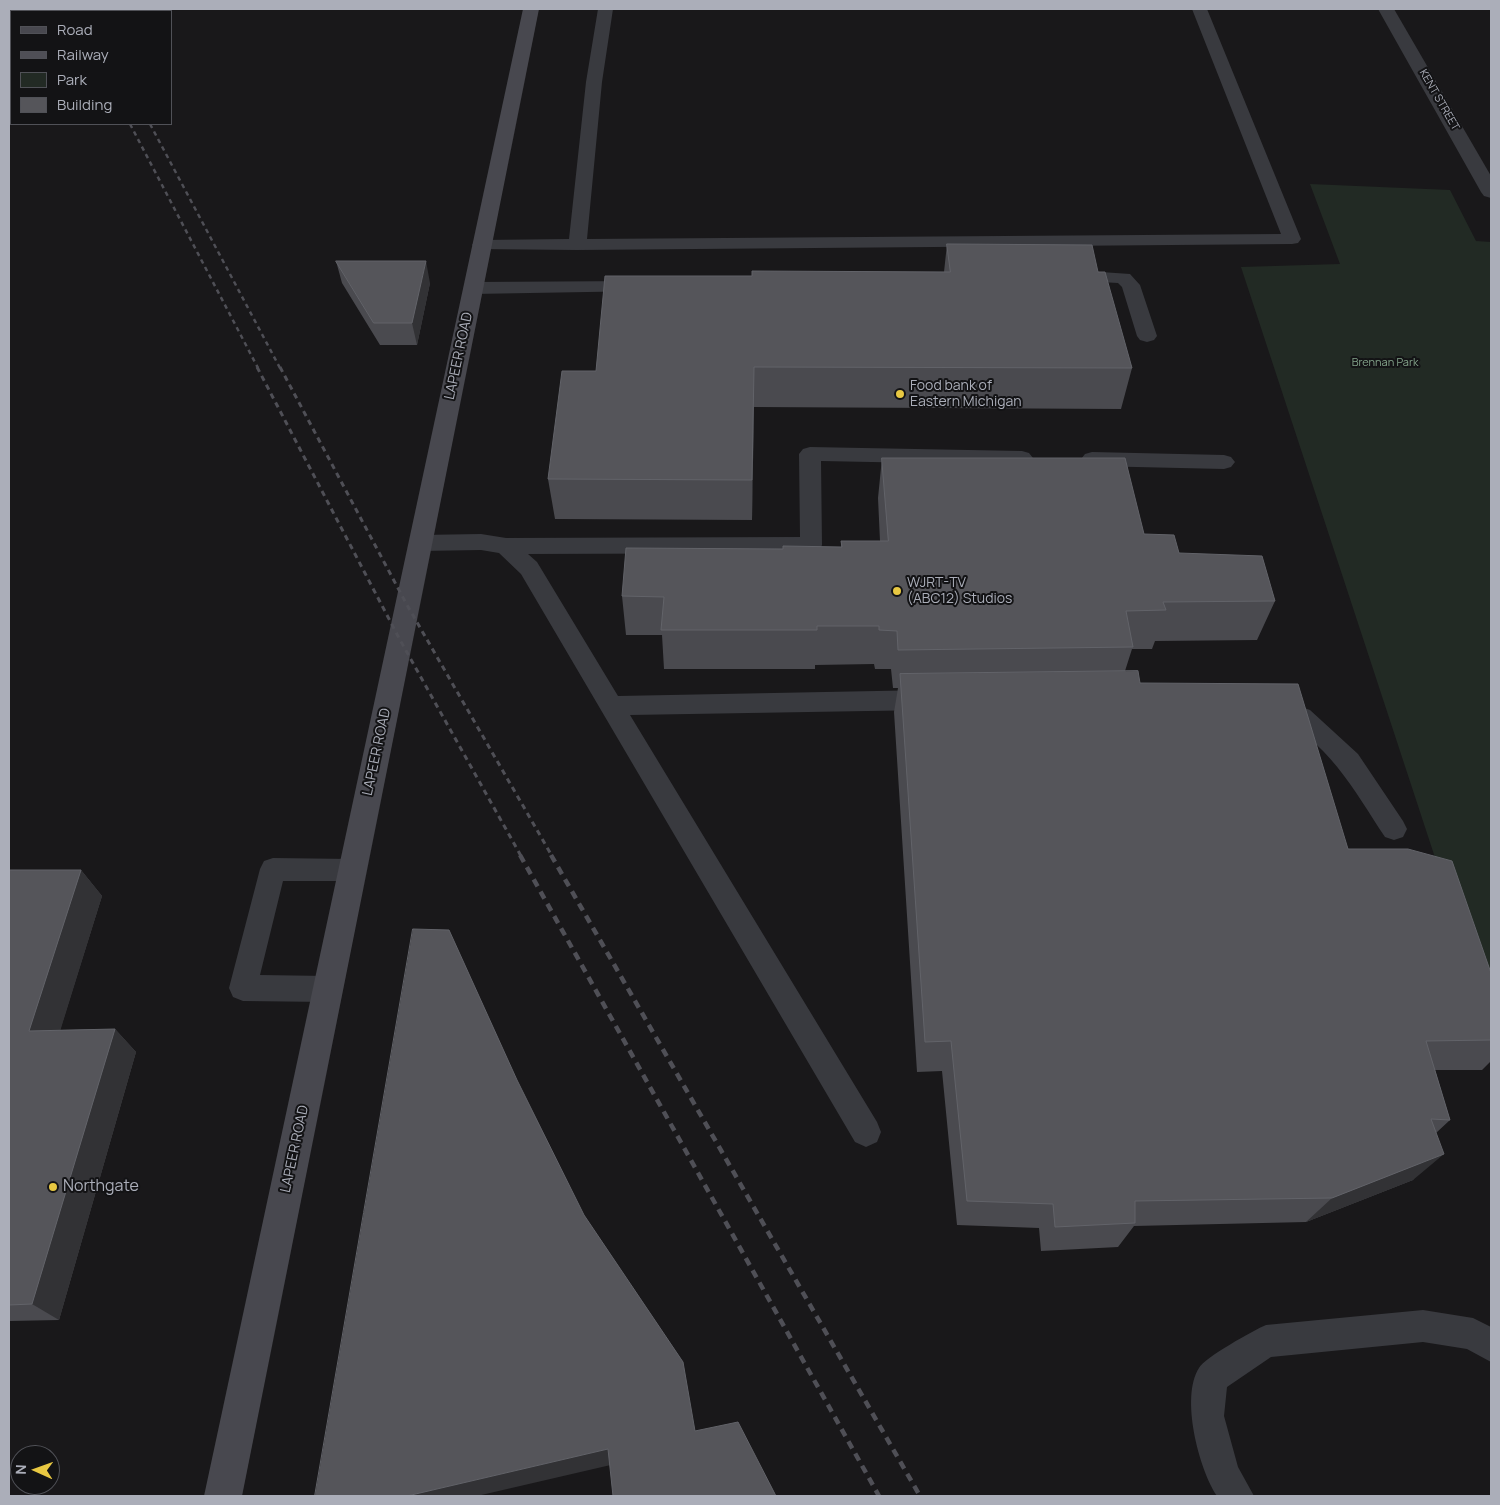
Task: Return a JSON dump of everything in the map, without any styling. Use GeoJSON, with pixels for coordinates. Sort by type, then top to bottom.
{"type":"FeatureCollection","features":[{"type":"Feature","properties":{"kind":"main road","name":"LAPEER ROAD"},"geometry":{"type":"LineString","coordinates":[[223,1496],[531,9]]}},
{"type":"Feature","properties":{"kind":"street","name":"KENT STREET"},"geometry":{"type":"LineString","coordinates":[[1386,9],[1491,192]]}},
{"type":"Feature","properties":{"kind":"lane"},"geometry":{"type":"LineString","coordinates":[[577,245],[594,82],[605,9]]}},
{"type":"Feature","properties":{"kind":"lane"},"geometry":{"type":"LineString","coordinates":[[481,245],[1292,239],[1200,9]]}},
{"type":"Feature","properties":{"kind":"lane"},"geometry":{"type":"LineString","coordinates":[[1051,276],[1123,278],[1131,285],[1147,336]]}},
{"type":"Feature","properties":{"kind":"lane"},"geometry":{"type":"LineString","coordinates":[[474,288],[651,287]]}},
{"type":"Feature","properties":{"kind":"lane"},"geometry":{"type":"LineString","coordinates":[[420,543],[481,542],[506,546],[811,544],[810,454],[1047,459]]}},
{"type":"Feature","properties":{"kind":"lane"},"geometry":{"type":"LineString","coordinates":[[1076,459],[1224,462]]}},
{"type":"Feature","properties":{"kind":"lane"},"geometry":{"type":"LineString","coordinates":[[506,546],[529,568],[866,1132]]}},
{"type":"Feature","properties":{"kind":"lane"},"geometry":{"type":"LineString","coordinates":[[611,706],[952,699]]}},
{"type":"Feature","properties":{"kind":"lane"},"geometry":{"type":"LineString","coordinates":[[1256,702],[1301,716],[1349,761],[1394,829]]}},
{"type":"Feature","properties":{"kind":"lane"},"geometry":{"type":"LineString","coordinates":[[328,989],[243,988],[272,869],[352,870]]}},
{"type":"Feature","properties":{"kind":"lane"},"geometry":{"type":"LineString","coordinates":[[1237,1496],[1223,1475],[1207,1416],[1211,1378],[1266,1341],[1423,1326],[1473,1334],[1491,1346]]}},
{"type":"Feature","properties":{"kind":"green space","name":"Brennan Park"},"geometry":{"type":"Polygon","coordinates":[[[1310,184],[1450,190],[1476,241],[1491,242],[1491,1028],[1241,267],[1340,264],[1310,184]]]}},
{"type":"Feature","properties":{"kind":"building","name":"Food bank of Eastern Michigan"},"geometry":{"type":"Polygon","coordinates":[[[947,244],[1092,245],[1098,272],[1105,272],[1132,368],[754,367],[752,480],[548,479],[562,371],[596,371],[605,276],[752,276],[752,271],[950,272],[947,244]]]}},
{"type":"Feature","properties":{"kind":"building"},"geometry":{"type":"Polygon","coordinates":[[[336,261],[426,261],[412,323],[374,323],[336,261]]]}},
{"type":"Feature","properties":{"kind":"building","name":"WJRT-TV (ABC12) Studios"},"geometry":{"type":"Polygon","coordinates":[[[882,458],[1125,458],[1144,534],[1174,535],[1179,553],[1262,556],[1275,601],[1163,602],[1166,610],[1126,611],[1133,647],[898,650],[897,631],[879,630],[879,626],[817,626],[817,630],[661,630],[664,597],[622,596],[626,548],[783,549],[783,546],[842,547],[841,541],[888,541],[882,458]]]}},
{"type":"Feature","properties":{"kind":"building"},"geometry":{"type":"Polygon","coordinates":[[[1138,671],[1140,683],[1298,684],[1348,849],[1408,849],[1452,861],[1491,973],[1491,1040],[1426,1041],[1450,1120],[1431,1119],[1444,1154],[1332,1198],[1135,1201],[1135,1223],[1055,1227],[1053,1204],[967,1201],[951,1041],[925,1042],[900,674],[1138,671]]]}},
{"type":"Feature","properties":{"kind":"building","name":"Northgate"},"geometry":{"type":"Polygon","coordinates":[[[9,870],[81,870],[29,1031],[115,1029],[32,1304],[9,1305],[9,870]]]}},
{"type":"Feature","properties":{"kind":"building"},"geometry":{"type":"Polygon","coordinates":[[[413,929],[449,930],[517,1080],[584,1215],[683,1362],[695,1431],[738,1422],[776,1496],[613,1496],[608,1449],[407,1496],[315,1496],[413,929]]]}},
{"type":"Feature","properties":{"kind":"railway"},"geometry":{"type":"LineString","coordinates":[[131,125],[258,368]]}},
{"type":"Feature","properties":{"kind":"railway"},"geometry":{"type":"LineString","coordinates":[[151,125],[280,368]]}},
{"type":"Feature","properties":{"kind":"railway"},"geometry":{"type":"LineString","coordinates":[[257,367],[400,640],[521,856]]}},
{"type":"Feature","properties":{"kind":"railway"},"geometry":{"type":"LineString","coordinates":[[280,367],[407,605],[552,856]]}},
{"type":"Feature","properties":{"kind":"railway"},"geometry":{"type":"LineString","coordinates":[[520,855],[879,1496]]}},
{"type":"Feature","properties":{"kind":"railway"},"geometry":{"type":"LineString","coordinates":[[551,855],[920,1496]]}},
{"type":"Feature","properties":{"kind":"place","name":"Food bank of Eastern Michigan"},"geometry":{"type":"Point","coordinates":[900,394]}},
{"type":"Feature","properties":{"kind":"place","name":"WJRT-TV (ABC12) Studios"},"geometry":{"type":"Point","coordinates":[897,591]}},
{"type":"Feature","properties":{"kind":"place","name":"Northgate"},"geometry":{"type":"Point","coordinates":[53,1187]}}]}
